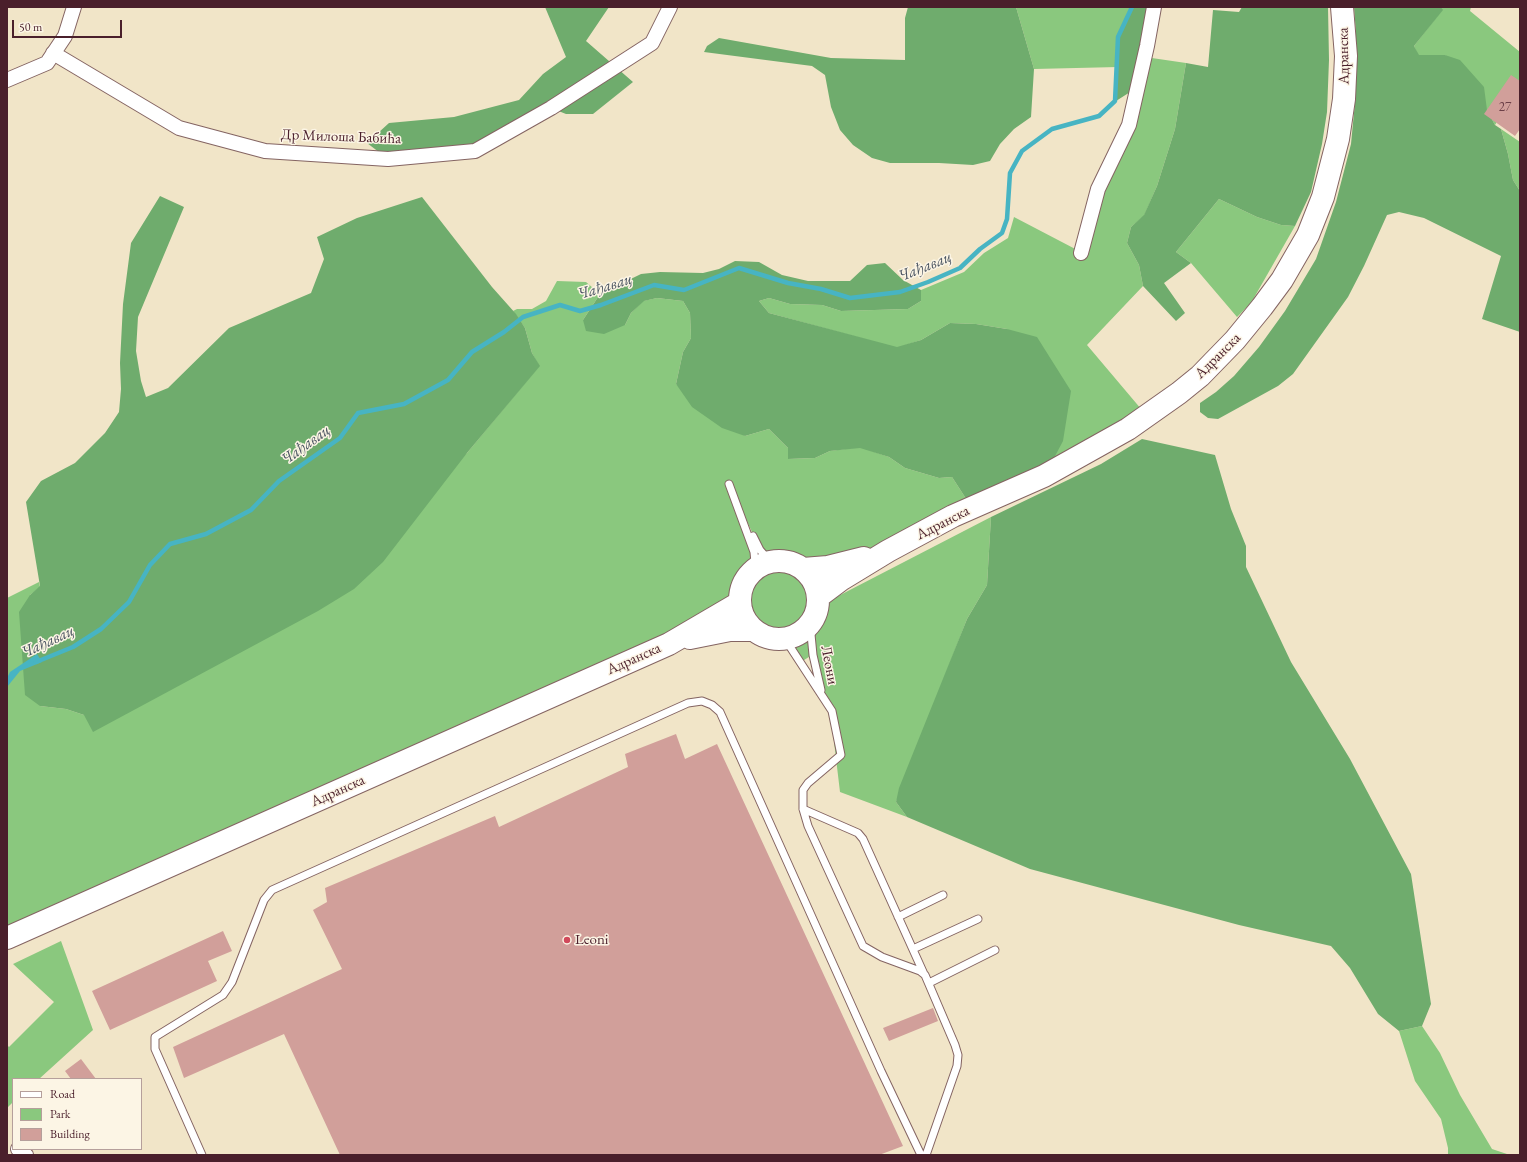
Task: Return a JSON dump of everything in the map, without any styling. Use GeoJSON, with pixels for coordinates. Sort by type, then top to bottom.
{"type":"FeatureCollection","features":[{"type":"Feature","properties":{"kind":"main road","name":"Адранска"},"geometry":{"type":"LineString","coordinates":[[818,597],[842,579],[888,551],[953,516],[1044,476],[1128,429],[1179,394],[1200,376],[1246,328],[1282,280],[1299,251],[1315,218],[1329,179],[1338,138],[1345,83],[1346,56],[1342,7]]}},
{"type":"Feature","properties":{"kind":"main road","name":"Адранска"},"geometry":{"type":"LineString","coordinates":[[803,570],[828,567],[888,551]]}},
{"type":"Feature","properties":{"kind":"main road"},"geometry":{"type":"LineString","coordinates":[[776,561],[786,562],[803,570],[812,579],[818,597],[817,607],[810,624],[797,635],[785,639],[772,639],[760,635],[753,630],[743,616],[739,603],[740,593],[744,582],[750,574],[766,563],[776,561]]}},
{"type":"Feature","properties":{"kind":"main road","name":"Адранска"},"geometry":{"type":"LineString","coordinates":[[7,938],[669,644],[739,603]]}},
{"type":"Feature","properties":{"kind":"main road","name":"Адранска"},"geometry":{"type":"LineString","coordinates":[[669,644],[721,632],[753,630]]}},
{"type":"Feature","properties":{"kind":"street"},"geometry":{"type":"LineString","coordinates":[[7,80],[46,63],[66,36],[74,7]]}},
{"type":"Feature","properties":{"kind":"street","name":"Др Милоша Бабића"},"geometry":{"type":"LineString","coordinates":[[53,53],[179,128],[265,152],[388,159],[476,152],[551,108],[652,43],[670,7]]}},
{"type":"Feature","properties":{"kind":"street"},"geometry":{"type":"LineString","coordinates":[[1081,253],[1098,189],[1129,125],[1147,46],[1154,7]]}},
{"type":"Feature","properties":{"kind":"lane"},"geometry":{"type":"LineString","coordinates":[[729,484],[760,550],[767,558],[776,561]]}},
{"type":"Feature","properties":{"kind":"lane"},"geometry":{"type":"LineString","coordinates":[[740,510],[754,552],[755,563],[750,574]]}},
{"type":"Feature","properties":{"kind":"lane","name":"Леони"},"geometry":{"type":"LineString","coordinates":[[810,624],[813,654],[821,694]]}},
{"type":"Feature","properties":{"kind":"lane","name":"Леони"},"geometry":{"type":"LineString","coordinates":[[785,639],[821,694]]}},
{"type":"Feature","properties":{"kind":"lane"},"geometry":{"type":"LineString","coordinates":[[821,694],[832,711],[841,755],[808,783],[803,790],[803,809],[808,826],[863,946],[882,957],[920,971],[925,976]]}},
{"type":"Feature","properties":{"kind":"lane"},"geometry":{"type":"LineString","coordinates":[[202,1155],[155,1049],[155,1037],[223,995],[232,982],[264,900],[272,890],[688,703],[702,701],[712,705],[720,712],[876,1059],[921,1155]]}},
{"type":"Feature","properties":{"kind":"lane"},"geometry":{"type":"LineString","coordinates":[[803,809],[858,833],[864,839],[929,983],[958,1055],[957,1066],[926,1155]]}},
{"type":"Feature","properties":{"kind":"lane"},"geometry":{"type":"LineString","coordinates":[[898,917],[942,895]]}},
{"type":"Feature","properties":{"kind":"lane"},"geometry":{"type":"LineString","coordinates":[[913,949],[978,919]]}},
{"type":"Feature","properties":{"kind":"lane"},"geometry":{"type":"LineString","coordinates":[[929,983],[995,950]]}},
{"type":"Feature","properties":{"kind":"green space"},"geometry":{"type":"Polygon","coordinates":[[[545,7],[609,7],[586,41],[633,82],[593,114],[566,114],[551,108],[475,151],[388,159],[367,143],[389,123],[454,117],[519,100],[543,74],[566,57],[545,7]]]}},
{"type":"Feature","properties":{"kind":"green space"},"geometry":{"type":"Polygon","coordinates":[[[908,7],[1016,7],[1034,69],[1031,117],[1014,129],[1000,144],[990,161],[973,165],[890,163],[872,158],[853,145],[840,130],[831,107],[825,75],[812,66],[704,52],[707,46],[719,38],[831,58],[905,60],[905,18],[908,7]]]}},
{"type":"Feature","properties":{"kind":"green space"},"geometry":{"type":"Polygon","coordinates":[[[1016,7],[1130,7],[1118,37],[1118,67],[1034,69],[1016,7]]]}},
{"type":"Feature","properties":{"kind":"green space"},"geometry":{"type":"Polygon","coordinates":[[[1132,7],[1154,7],[1138,87],[1116,101],[1118,37],[1132,7]]]}},
{"type":"Feature","properties":{"kind":"green space"},"geometry":{"type":"Polygon","coordinates":[[[1242,7],[1328,7],[1329,60],[1327,112],[1322,144],[1311,192],[1295,226],[1281,225],[1257,217],[1219,199],[1176,252],[1191,263],[1164,283],[1185,313],[1176,321],[1143,286],[1139,265],[1127,243],[1131,227],[1144,215],[1157,186],[1175,129],[1186,63],[1208,67],[1213,10],[1239,12],[1242,7]]]}},
{"type":"Feature","properties":{"kind":"green space"},"geometry":{"type":"Polygon","coordinates":[[[1354,7],[1441,7],[1443,10],[1414,46],[1419,55],[1445,55],[1460,60],[1484,87],[1487,110],[1495,125],[1501,129],[1513,180],[1520,191],[1520,332],[1482,319],[1501,256],[1424,218],[1399,212],[1387,215],[1348,297],[1293,374],[1278,386],[1218,419],[1208,418],[1200,412],[1200,403],[1216,392],[1234,376],[1259,347],[1285,311],[1316,259],[1336,202],[1351,144],[1356,92],[1356,33],[1354,7]]]}},
{"type":"Feature","properties":{"kind":"green space"},"geometry":{"type":"Polygon","coordinates":[[[1441,7],[1471,7],[1470,11],[1520,52],[1520,85],[1495,125],[1487,110],[1445,55],[1418,55],[1414,46],[1442,10],[1441,7]]]}},
{"type":"Feature","properties":{"kind":"green space"},"geometry":{"type":"Polygon","coordinates":[[[1145,57],[1186,63],[1175,129],[1157,186],[1144,216],[1131,227],[1127,243],[1139,265],[1143,286],[1087,345],[1147,416],[1054,459],[1007,329],[976,324],[950,323],[921,340],[897,348],[769,313],[759,301],[769,298],[790,304],[822,305],[841,311],[908,309],[921,301],[921,290],[964,272],[984,253],[1008,238],[1014,217],[1081,252],[1145,57]]]}},
{"type":"Feature","properties":{"kind":"green space"},"geometry":{"type":"Polygon","coordinates":[[[1501,129],[1520,142],[1520,191],[1513,180],[1501,129]]]}},
{"type":"Feature","properties":{"kind":"green space"},"geometry":{"type":"Polygon","coordinates":[[[160,196],[184,207],[138,317],[136,351],[141,381],[146,397],[168,388],[229,328],[311,293],[324,259],[317,237],[357,218],[422,197],[492,287],[516,314],[525,328],[532,353],[540,366],[467,453],[383,562],[354,589],[318,611],[93,732],[84,715],[66,709],[40,706],[25,695],[19,612],[30,595],[40,586],[26,502],[41,481],[75,463],[105,433],[119,412],[123,304],[131,243],[160,196]]]}},
{"type":"Feature","properties":{"kind":"green space"},"geometry":{"type":"Polygon","coordinates":[[[1219,199],[1257,217],[1281,225],[1295,226],[1251,303],[1237,317],[1191,263],[1176,252],[1219,199]]]}},
{"type":"Feature","properties":{"kind":"green space"},"geometry":{"type":"Polygon","coordinates":[[[735,261],[759,262],[782,275],[808,281],[850,281],[867,265],[885,263],[903,280],[921,290],[921,301],[908,309],[841,311],[822,305],[790,304],[769,298],[759,301],[769,313],[897,347],[921,340],[950,323],[976,324],[1007,329],[1037,337],[1071,391],[1063,441],[1054,458],[972,508],[952,477],[939,478],[905,468],[889,457],[860,448],[830,451],[815,458],[788,459],[788,448],[769,429],[745,436],[722,428],[692,407],[676,384],[683,352],[691,338],[690,313],[683,301],[657,298],[644,301],[631,313],[625,325],[604,334],[586,331],[583,320],[600,294],[641,274],[660,272],[703,273],[719,269],[735,261]]]}},
{"type":"Feature","properties":{"kind":"green space"},"geometry":{"type":"Polygon","coordinates":[[[557,281],[586,282],[600,294],[583,320],[625,325],[631,313],[643,301],[657,298],[683,301],[690,313],[691,338],[683,352],[676,384],[745,436],[769,429],[788,448],[788,459],[815,458],[830,451],[860,447],[889,457],[905,468],[939,478],[952,477],[972,508],[817,591],[812,579],[795,565],[786,562],[766,563],[750,574],[744,582],[740,593],[739,603],[743,616],[750,627],[721,632],[7,935],[7,598],[39,582],[40,587],[30,595],[40,706],[66,709],[84,715],[467,453],[539,366],[532,353],[525,328],[513,311],[517,309],[532,309],[546,301],[557,281]],[[735,496],[754,552],[760,549],[735,496]]]}},
{"type":"Feature","properties":{"kind":"green space"},"geometry":{"type":"Polygon","coordinates":[[[1142,439],[1215,455],[1231,509],[1246,546],[1246,567],[1291,662],[1350,759],[1411,874],[1431,1004],[1422,1026],[1399,1031],[1378,1014],[1350,968],[1331,946],[1239,925],[1030,869],[907,817],[896,802],[899,788],[967,619],[987,585],[991,517],[1101,464],[1142,439]]]}},
{"type":"Feature","properties":{"kind":"green space"},"geometry":{"type":"Polygon","coordinates":[[[991,517],[987,585],[967,619],[896,802],[907,817],[840,792],[830,708],[819,684],[812,655],[801,662],[785,639],[797,635],[808,627],[815,615],[817,607],[991,517]]]}},
{"type":"Feature","properties":{"kind":"green space"},"geometry":{"type":"Polygon","coordinates":[[[779,568],[797,574],[805,582],[811,600],[805,618],[797,626],[779,632],[761,626],[753,618],[747,600],[753,582],[761,574],[779,568]]]}},
{"type":"Feature","properties":{"kind":"green space"},"geometry":{"type":"Polygon","coordinates":[[[61,941],[93,1030],[40,1078],[12,1078],[12,1103],[7,1108],[7,1045],[9,1047],[54,1002],[13,964],[61,941]]]}},
{"type":"Feature","properties":{"kind":"green space"},"geometry":{"type":"Polygon","coordinates":[[[1422,1026],[1440,1053],[1460,1095],[1492,1149],[1510,1155],[1448,1155],[1448,1148],[1441,1119],[1415,1081],[1399,1031],[1422,1026]]]}},
{"type":"Feature","properties":{"kind":"water"},"geometry":{"type":"Polygon","coordinates":[[[37,654],[42,662],[20,671],[7,687],[7,678],[10,672],[37,654]]]}},
{"type":"Feature","properties":{"kind":"building"},"geometry":{"type":"Polygon","coordinates":[[[1511,75],[1520,81],[1520,129],[1515,136],[1484,114],[1511,75]]]}},
{"type":"Feature","properties":{"kind":"building","name":"Leoni"},"geometry":{"type":"Polygon","coordinates":[[[676,734],[685,759],[717,744],[903,1146],[879,1155],[340,1155],[284,1034],[184,1078],[173,1047],[342,969],[313,910],[327,902],[325,888],[495,816],[499,827],[628,767],[625,754],[676,734]]]}},
{"type":"Feature","properties":{"kind":"building"},"geometry":{"type":"Polygon","coordinates":[[[223,931],[232,951],[208,961],[217,981],[110,1030],[92,991],[223,931]]]}},
{"type":"Feature","properties":{"kind":"building"},"geometry":{"type":"Polygon","coordinates":[[[933,1008],[938,1021],[889,1041],[883,1028],[933,1008]]]}},
{"type":"Feature","properties":{"kind":"building"},"geometry":{"type":"Polygon","coordinates":[[[81,1059],[95,1078],[70,1078],[65,1071],[81,1059]]]}},
{"type":"Feature","properties":{"kind":"waterway","name":"Чађавац"},"geometry":{"type":"LineString","coordinates":[[36,662],[73,647],[101,629],[129,602],[150,565],[170,544],[206,534],[251,510],[279,481],[340,438],[358,413],[404,404],[448,380],[472,352],[504,332],[523,317],[560,305],[580,311],[601,305],[654,285],[684,290],[739,268],[788,283],[821,289],[850,298],[900,292],[960,268],[980,249],[1002,233],[1007,219],[1010,173],[1022,151],[1052,129],[1099,116],[1115,101],[1118,37],[1132,7]]}},
{"type":"Feature","properties":{"kind":"place","name":"Leoni"},"geometry":{"type":"Point","coordinates":[567,940]}}]}
